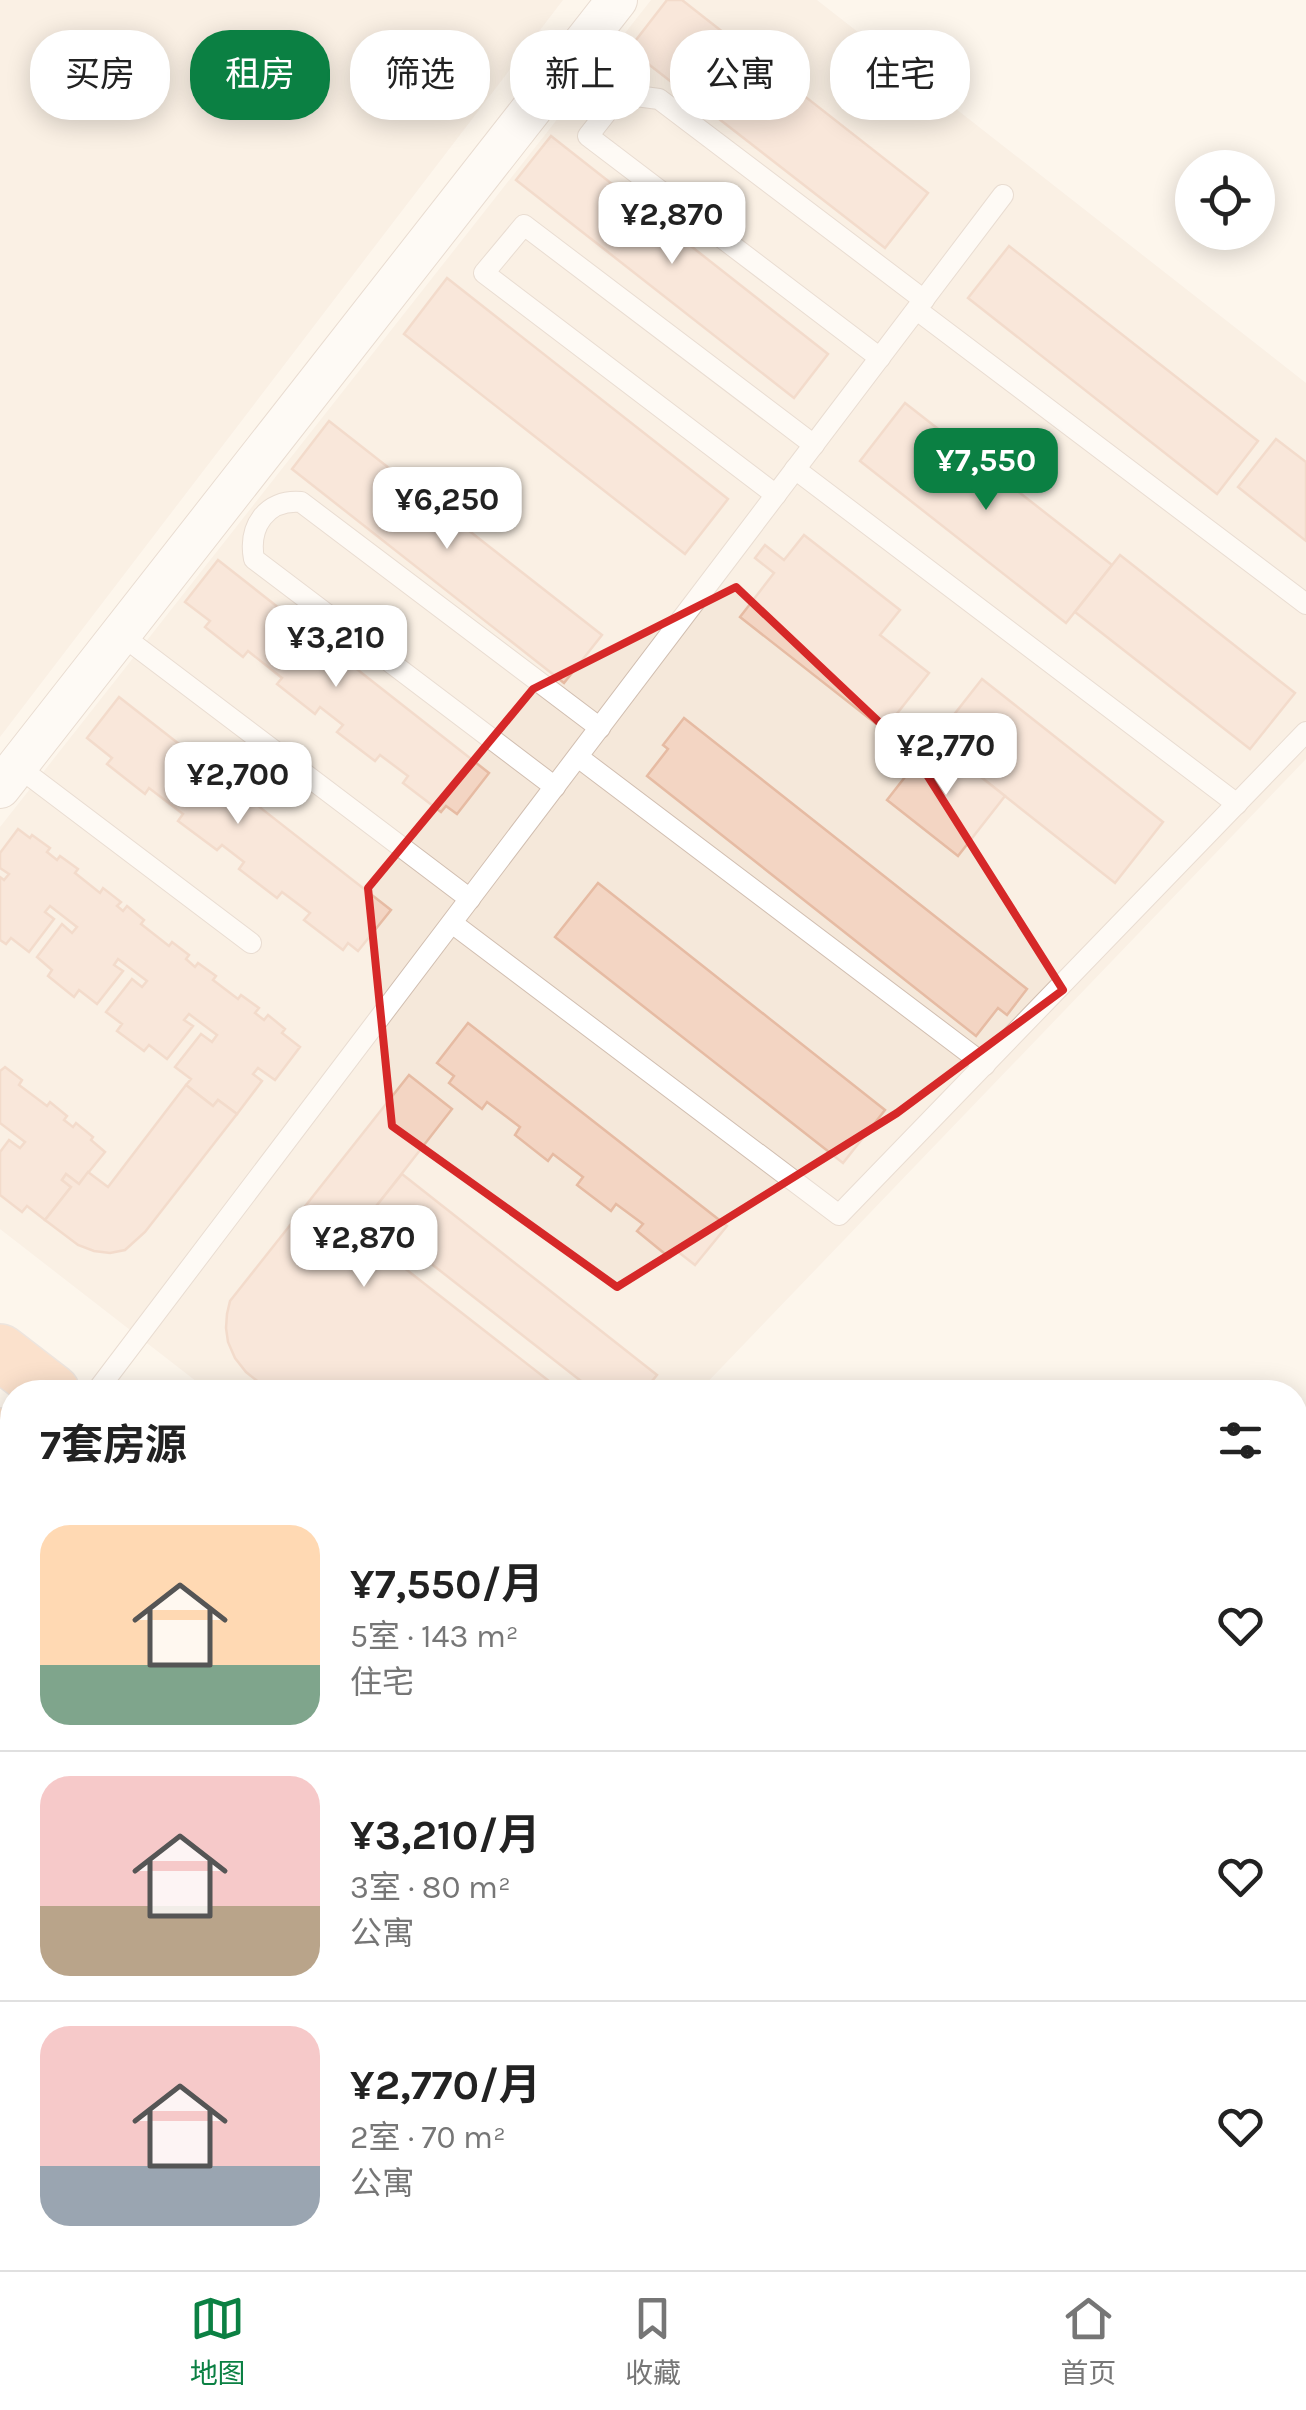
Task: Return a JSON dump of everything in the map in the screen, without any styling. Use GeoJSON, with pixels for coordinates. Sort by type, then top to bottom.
{"type":"FeatureCollection","features":[{"type":"Feature","properties":{"kind":"highway"},"geometry":{"type":"LineString","coordinates":[[0,1352],[36,1380]]}},
{"type":"Feature","properties":{"kind":"street"},"geometry":{"type":"LineString","coordinates":[[8,777],[617,0]]}},
{"type":"Feature","properties":{"kind":"lane"},"geometry":{"type":"LineString","coordinates":[[880,358],[588,136],[621,94],[659,99],[1306,604]]}},
{"type":"Feature","properties":{"kind":"lane"},"geometry":{"type":"LineString","coordinates":[[105,1380],[1003,195]]}},
{"type":"Feature","properties":{"kind":"lane"},"geometry":{"type":"LineString","coordinates":[[776,495],[484,274],[524,225],[814,445]]}},
{"type":"Feature","properties":{"kind":"lane"},"geometry":{"type":"LineString","coordinates":[[795,469],[1236,804]]}},
{"type":"Feature","properties":{"kind":"lane"},"geometry":{"type":"LineString","coordinates":[[555,786],[254,559],[251,545],[260,519],[280,504],[301,502],[600,728]]}},
{"type":"Feature","properties":{"kind":"lane"},"geometry":{"type":"LineString","coordinates":[[120,634],[470,899]]}},
{"type":"Feature","properties":{"kind":"lane"},"geometry":{"type":"LineString","coordinates":[[452,922],[839,1216],[1306,732]]}},
{"type":"Feature","properties":{"kind":"lane"},"geometry":{"type":"LineString","coordinates":[[578,756],[985,1064]]}},
{"type":"Feature","properties":{"kind":"lane"},"geometry":{"type":"LineString","coordinates":[[8,777],[251,943]]}},
{"type":"Feature","properties":{"kind":"highlighted area"},"geometry":{"type":"Polygon","coordinates":[[[736,587],[915,756],[1063,990],[897,1113],[617,1287],[392,1126],[368,888],[533,689],[736,587]]]}},
{"type":"Feature","properties":{"kind":"shaded area"},"geometry":{"type":"Polygon","coordinates":[[[0,0],[563,0],[540,30],[510,30],[510,69],[490,96],[490,30],[350,30],[350,120],[471,120],[0,737],[0,0]]]}},
{"type":"Feature","properties":{"kind":"shaded area"},"geometry":{"type":"Polygon","coordinates":[[[651,0],[817,0],[855,30],[830,30],[830,120],[970,120],[1306,383],[1306,759],[710,1380],[195,1380],[0,1229],[0,827],[557,120],[650,120],[650,30],[627,30],[651,0]]]}},
{"type":"Feature","properties":{"kind":"building"},"geometry":{"type":"Polygon","coordinates":[[[667,0],[682,0],[720,30],[670,30],[670,81],[650,65],[650,30],[644,30],[667,0]]]}},
{"type":"Feature","properties":{"kind":"building"},"geometry":{"type":"Polygon","coordinates":[[[810,100],[830,120],[928,193],[885,248],[720,120],[810,120],[810,100]]]}},
{"type":"Feature","properties":{"kind":"building"},"geometry":{"type":"Polygon","coordinates":[[[551,136],[828,354],[794,398],[516,180],[551,136]]]}},
{"type":"Feature","properties":{"kind":"building"},"geometry":{"type":"Polygon","coordinates":[[[1009,246],[1258,441],[1217,494],[968,298],[1009,246]]]}},
{"type":"Feature","properties":{"kind":"building"},"geometry":{"type":"Polygon","coordinates":[[[447,278],[728,499],[685,554],[404,334],[447,278]]]}},
{"type":"Feature","properties":{"kind":"building"},"geometry":{"type":"Polygon","coordinates":[[[905,403],[1112,565],[1066,623],[860,461],[905,403]]]}},
{"type":"Feature","properties":{"kind":"building"},"geometry":{"type":"Polygon","coordinates":[[[329,421],[602,635],[564,683],[292,469],[329,421]]]}},
{"type":"Feature","properties":{"kind":"building"},"geometry":{"type":"Polygon","coordinates":[[[1276,439],[1306,462],[1306,541],[1238,487],[1276,439]]]}},
{"type":"Feature","properties":{"kind":"building"},"geometry":{"type":"Polygon","coordinates":[[[804,535],[900,610],[880,635],[929,673],[884,730],[740,617],[774,573],[755,558],[765,545],[784,560],[804,535]]]}},
{"type":"Feature","properties":{"kind":"building"},"geometry":{"type":"Polygon","coordinates":[[[1120,555],[1295,693],[1250,749],[1075,612],[1120,555]]]}},
{"type":"Feature","properties":{"kind":"building"},"geometry":{"type":"Polygon","coordinates":[[[218,560],[489,773],[457,814],[446,806],[441,812],[403,783],[408,776],[380,755],[375,761],[337,732],[343,725],[320,707],[315,714],[277,684],[282,678],[248,651],[243,657],[205,627],[210,621],[185,602],[218,560]]]}},
{"type":"Feature","properties":{"kind":"building"},"geometry":{"type":"Polygon","coordinates":[[[982,679],[1163,822],[1115,883],[934,740],[982,679]]]}},
{"type":"Feature","properties":{"kind":"building"},"geometry":{"type":"Polygon","coordinates":[[[119,697],[391,910],[358,951],[348,943],[343,950],[304,920],[310,913],[282,892],[277,898],[239,869],[244,862],[222,845],[217,850],[178,821],[183,814],[149,788],[145,794],[107,764],[112,758],[87,738],[119,697]]]}},
{"type":"Feature","properties":{"kind":"building"},"geometry":{"type":"Polygon","coordinates":[[[684,718],[1027,989],[1007,1015],[998,1008],[976,1036],[647,776],[668,749],[663,745],[684,718]]]}},
{"type":"Feature","properties":{"kind":"building"},"geometry":{"type":"Polygon","coordinates":[[[934,740],[1005,796],[958,856],[887,800],[934,740]]]}},
{"type":"Feature","properties":{"kind":"building"},"geometry":{"type":"Polygon","coordinates":[[[18,829],[50,848],[47,852],[57,860],[60,856],[78,869],[75,873],[100,893],[103,888],[121,902],[117,906],[123,911],[127,906],[144,920],[141,924],[169,946],[172,942],[189,955],[186,959],[216,976],[213,980],[238,999],[241,995],[259,1008],[255,1013],[264,1020],[268,1015],[300,1047],[275,1080],[258,1068],[253,1074],[262,1081],[237,1114],[218,1100],[213,1106],[186,1085],[191,1079],[175,1067],[201,1034],[212,1042],[217,1035],[189,1014],[184,1020],[193,1026],[167,1059],[149,1045],[144,1051],[117,1031],[122,1024],[106,1012],[132,979],[142,987],[147,981],[118,959],[114,965],[123,971],[97,1004],[79,990],[74,997],[48,976],[52,970],[37,957],[62,924],[72,933],[77,927],[50,906],[45,912],[54,919],[29,952],[11,938],[6,944],[0,940],[0,877],[4,880],[9,874],[0,868],[0,853],[18,829]]]}},
{"type":"Feature","properties":{"kind":"building"},"geometry":{"type":"Polygon","coordinates":[[[598,883],[885,1110],[843,1163],[555,937],[598,883]]]}},
{"type":"Feature","properties":{"kind":"building"},"geometry":{"type":"Polygon","coordinates":[[[468,1023],[727,1226],[695,1265],[677,1251],[670,1258],[637,1231],[643,1224],[616,1204],[611,1211],[577,1185],[583,1177],[553,1154],[548,1161],[515,1135],[520,1127],[487,1102],[482,1109],[449,1083],[454,1076],[437,1063],[468,1023]]]}},
{"type":"Feature","properties":{"kind":"building"},"geometry":{"type":"Polygon","coordinates":[[[5,1067],[22,1080],[19,1085],[47,1106],[50,1102],[67,1116],[64,1120],[73,1127],[76,1123],[105,1152],[79,1184],[66,1174],[62,1180],[71,1187],[45,1220],[27,1206],[22,1212],[0,1195],[0,1152],[9,1140],[20,1148],[25,1142],[0,1123],[0,1071],[5,1067]]]}},
{"type":"Feature","properties":{"kind":"building"},"geometry":{"type":"Polygon","coordinates":[[[409,1075],[452,1109],[357,1231],[548,1380],[256,1380],[235,1358],[228,1342],[230,1301],[409,1075]]]}},
{"type":"Feature","properties":{"kind":"building"},"geometry":{"type":"Polygon","coordinates":[[[186,1085],[213,1106],[218,1100],[237,1114],[145,1232],[125,1250],[110,1253],[78,1245],[45,1220],[71,1187],[62,1180],[66,1174],[79,1184],[88,1172],[108,1187],[186,1085]]]}},
{"type":"Feature","properties":{"kind":"building"},"geometry":{"type":"Polygon","coordinates":[[[402,1174],[657,1375],[653,1380],[580,1380],[369,1215],[402,1174]]]}}]}
